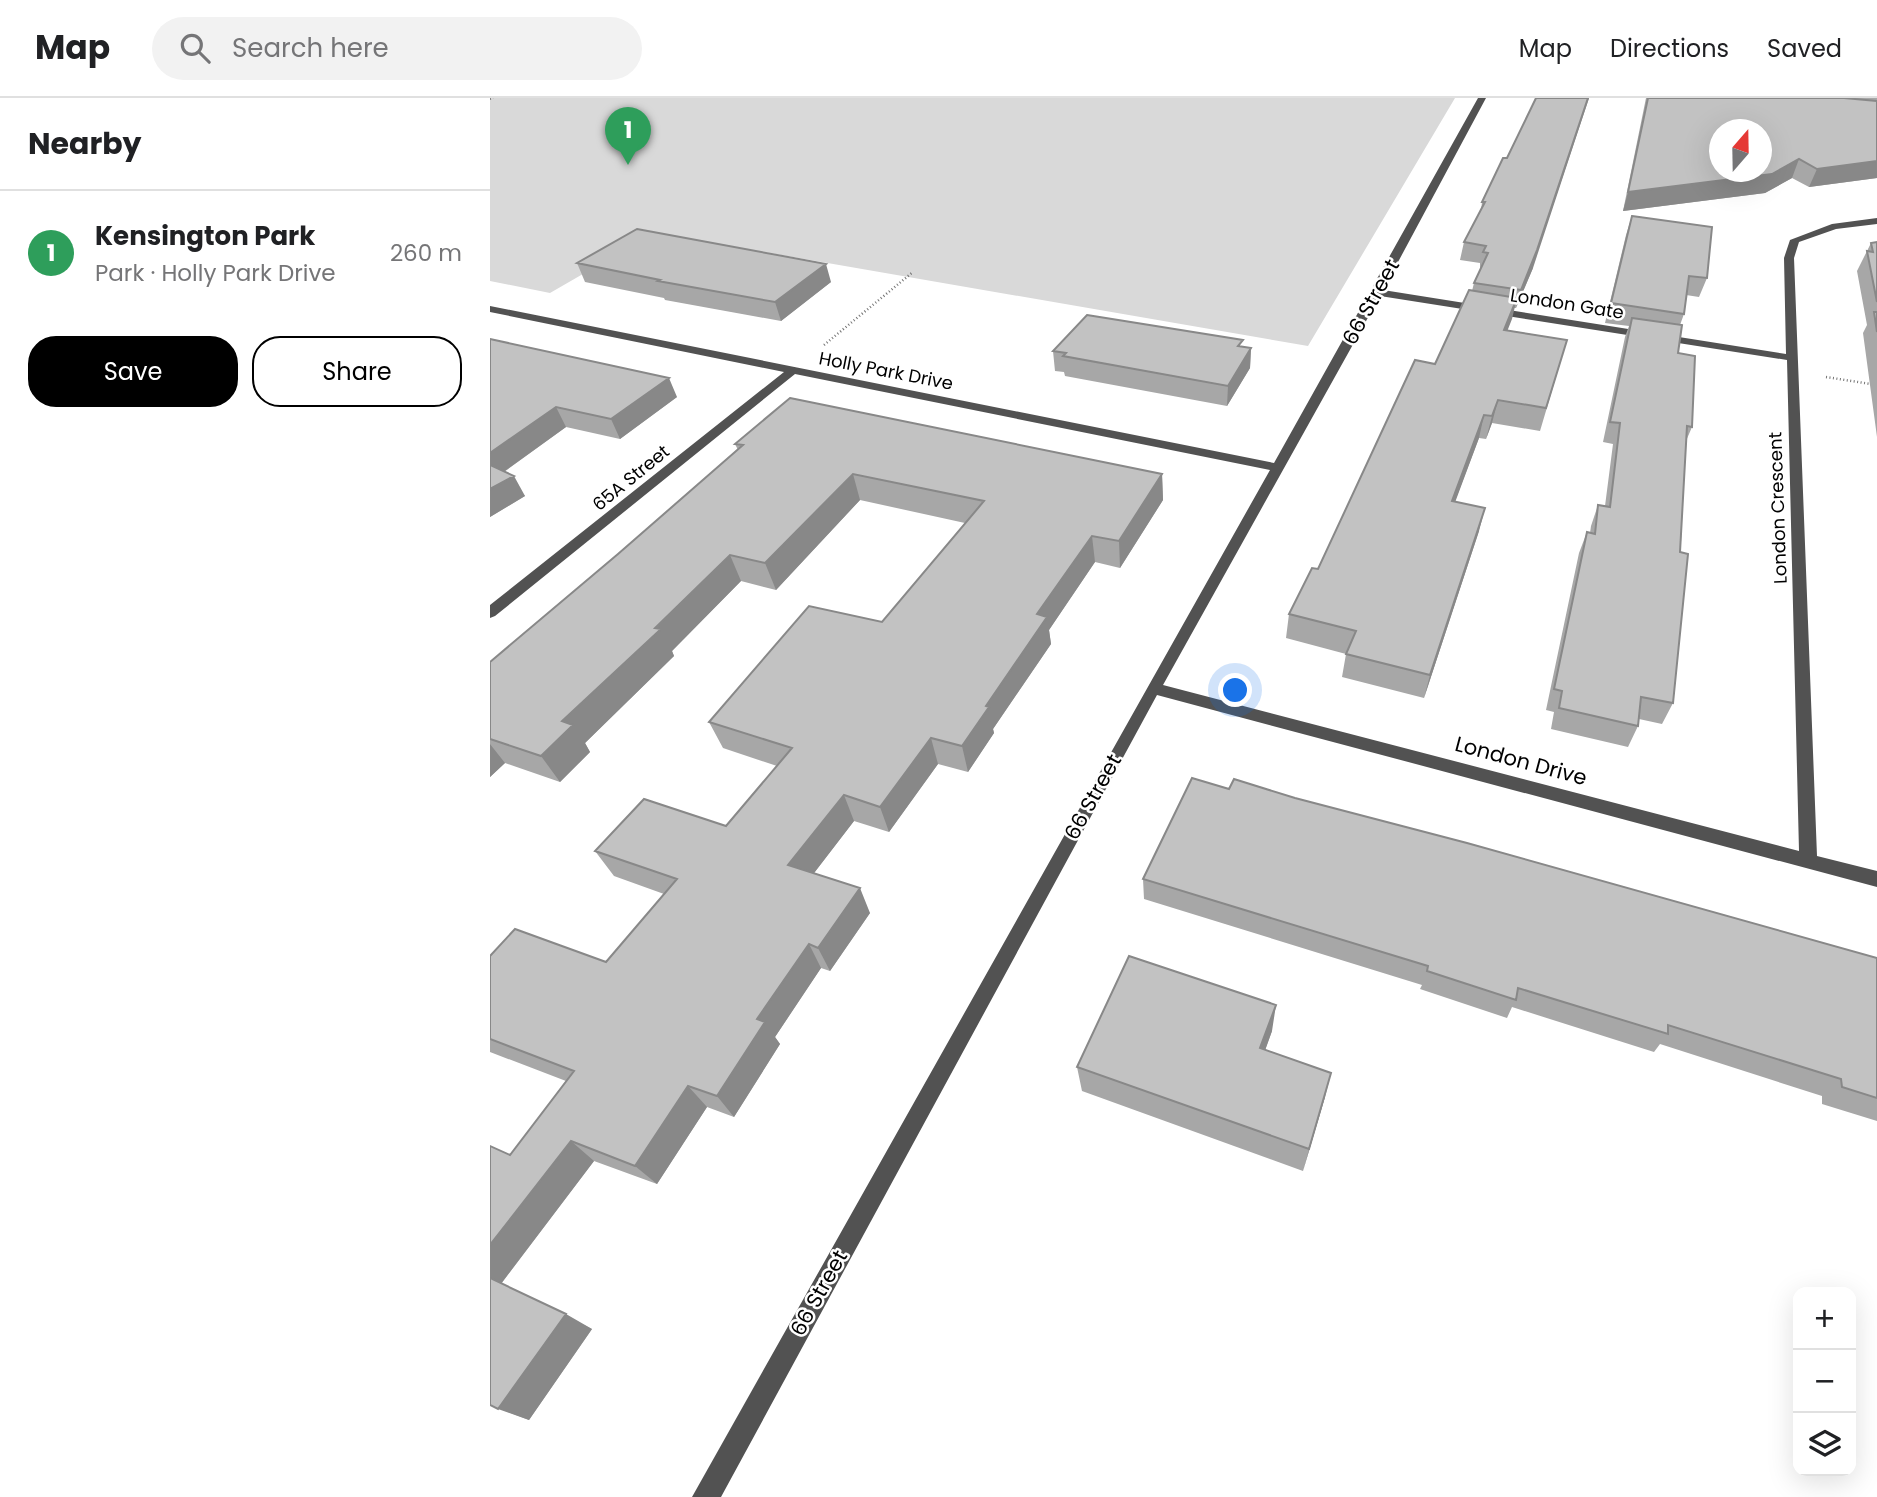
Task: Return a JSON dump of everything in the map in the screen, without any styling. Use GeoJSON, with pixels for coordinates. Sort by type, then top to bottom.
{"type":"FeatureCollection","features":[{"type":"Feature","properties":{"kind":"street","name":"66 Street"},"geometry":{"type":"LineString","coordinates":[[706,1497],[1276,467],[1377,292],[1482,98]]}},
{"type":"Feature","properties":{"kind":"street","name":"London Crescent"},"geometry":{"type":"LineString","coordinates":[[1808,860],[1789,258],[1795,240],[1816,230],[1858,221],[1877,221]]}},
{"type":"Feature","properties":{"kind":"street","name":"London Gate"},"geometry":{"type":"LineString","coordinates":[[1377,292],[1792,358]]}},
{"type":"Feature","properties":{"kind":"street","name":"Holly Park Drive"},"geometry":{"type":"LineString","coordinates":[[490,309],[1276,467]]}},
{"type":"Feature","properties":{"kind":"street","name":"65A Street"},"geometry":{"type":"LineString","coordinates":[[490,613],[793,370]]}},
{"type":"Feature","properties":{"kind":"street","name":"London Drive"},"geometry":{"type":"LineString","coordinates":[[1153,688],[1877,879]]}},
{"type":"Feature","properties":{"kind":"path"},"geometry":{"type":"LineString","coordinates":[[793,370],[913,272]]}},
{"type":"Feature","properties":{"kind":"path"},"geometry":{"type":"LineString","coordinates":[[1825,377],[1877,385]]}},
{"type":"Feature","properties":{"kind":"shaded area"},"geometry":{"type":"Polygon","coordinates":[[[490,98],[1455,98],[1308,346],[654,233],[550,293],[490,281],[490,98]]]}},
{"type":"Feature","properties":{"kind":"building"},"geometry":{"type":"Polygon","coordinates":[[[1536,98],[1588,98],[1521,290],[1474,283],[1488,253],[1483,252],[1486,246],[1464,242],[1485,202],[1482,202],[1503,158],[1507,158],[1536,98]]]}},
{"type":"Feature","properties":{"kind":"building"},"geometry":{"type":"Polygon","coordinates":[[[1648,98],[1844,98],[1877,101],[1877,161],[1817,169],[1799,159],[1772,174],[1772,119],[1709,119],[1709,182],[1628,192],[1648,98]]]}},
{"type":"Feature","properties":{"kind":"building"},"geometry":{"type":"Polygon","coordinates":[[[1632,216],[1712,227],[1707,278],[1689,276],[1684,314],[1611,303],[1632,216]]]}},
{"type":"Feature","properties":{"kind":"building"},"geometry":{"type":"Polygon","coordinates":[[[637,229],[826,264],[775,302],[577,263],[637,229]]]}},
{"type":"Feature","properties":{"kind":"building"},"geometry":{"type":"Polygon","coordinates":[[[1877,242],[1877,302],[1867,251],[1873,252],[1871,243],[1877,242]]]}},
{"type":"Feature","properties":{"kind":"building"},"geometry":{"type":"Polygon","coordinates":[[[1469,290],[1517,298],[1504,330],[1567,340],[1546,408],[1498,400],[1492,416],[1484,415],[1452,501],[1485,508],[1430,675],[1346,654],[1356,631],[1289,614],[1312,568],[1318,569],[1415,360],[1435,364],[1469,290]]]}},
{"type":"Feature","properties":{"kind":"building"},"geometry":{"type":"Polygon","coordinates":[[[1087,315],[1243,340],[1238,346],[1251,348],[1228,386],[1063,356],[1066,353],[1053,351],[1087,315]]]}},
{"type":"Feature","properties":{"kind":"building"},"geometry":{"type":"Polygon","coordinates":[[[1632,318],[1682,325],[1678,353],[1695,356],[1692,427],[1687,426],[1680,552],[1688,554],[1673,703],[1641,697],[1638,726],[1559,708],[1562,691],[1554,689],[1587,532],[1595,534],[1598,505],[1610,507],[1620,423],[1610,422],[1632,318]]]}},
{"type":"Feature","properties":{"kind":"building"},"geometry":{"type":"Polygon","coordinates":[[[490,339],[669,378],[611,419],[556,407],[490,453],[490,339]]]}},
{"type":"Feature","properties":{"kind":"building"},"geometry":{"type":"Polygon","coordinates":[[[790,398],[1162,474],[1119,541],[1092,536],[1037,614],[1047,617],[962,746],[931,738],[880,807],[844,795],[788,865],[860,888],[818,948],[809,944],[757,1019],[765,1022],[717,1096],[688,1086],[635,1166],[571,1141],[490,1245],[490,1146],[510,1155],[574,1071],[490,1039],[490,956],[515,929],[606,962],[677,879],[595,851],[644,799],[726,826],[792,748],[709,722],[809,606],[882,622],[984,501],[853,474],[765,563],[730,555],[655,628],[661,629],[562,721],[573,725],[541,756],[490,739],[490,662],[743,445],[735,444],[790,398]]]}},
{"type":"Feature","properties":{"kind":"building"},"geometry":{"type":"Polygon","coordinates":[[[490,465],[514,476],[490,489],[490,465]]]}},
{"type":"Feature","properties":{"kind":"building"},"geometry":{"type":"Polygon","coordinates":[[[1192,778],[1229,789],[1234,779],[1877,958],[1877,1098],[1842,1087],[1841,1079],[1668,1025],[1668,1034],[1518,988],[1516,1000],[1427,971],[1428,966],[1143,879],[1192,778]]]}},
{"type":"Feature","properties":{"kind":"building"},"geometry":{"type":"Polygon","coordinates":[[[1129,956],[1276,1005],[1260,1048],[1331,1073],[1309,1149],[1077,1067],[1129,956]]]}},
{"type":"Feature","properties":{"kind":"building"},"geometry":{"type":"Polygon","coordinates":[[[490,1278],[566,1314],[498,1409],[490,1405],[490,1278]]]}},
{"type":"Feature","properties":{"kind":"place","name":"Kensington Park"},"geometry":{"type":"Point","coordinates":[628,165]}}]}
